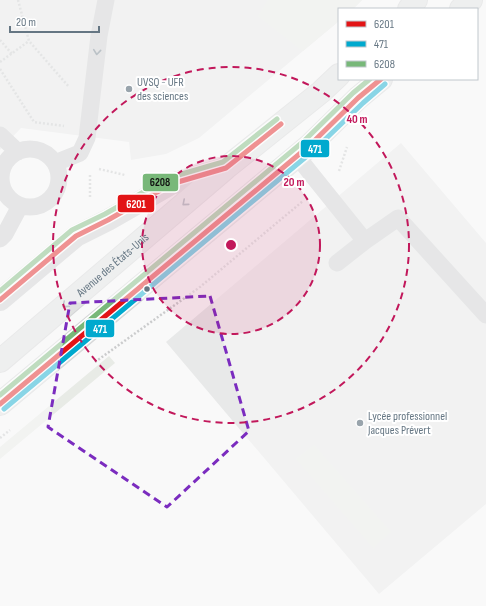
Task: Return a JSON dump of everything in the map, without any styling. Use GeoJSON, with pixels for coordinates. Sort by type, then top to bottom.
{"type":"FeatureCollection","features":[{"type":"Feature","properties":{"kind":"main road"},"geometry":{"type":"LineString","coordinates":[[410,8],[416,0]]}},
{"type":"Feature","properties":{"kind":"main road"},"geometry":{"type":"LineString","coordinates":[[462,8],[471,0]]}},
{"type":"Feature","properties":{"kind":"main road","name":"Avenue des États-Unis"},"geometry":{"type":"LineString","coordinates":[[0,361],[226,168],[321,92],[338,76]]}},
{"type":"Feature","properties":{"kind":"main road"},"geometry":{"type":"LineString","coordinates":[[0,404],[316,140],[353,103],[380,80]]}},
{"type":"Feature","properties":{"kind":"street","name":"Avenue des États-Unis"},"geometry":{"type":"LineString","coordinates":[[0,300],[76,236],[108,220],[171,184],[226,168]]}},
{"type":"Feature","properties":{"kind":"lane"},"geometry":{"type":"LineString","coordinates":[[55,163],[80,153],[88,134],[99,36],[106,0]]}},
{"type":"Feature","properties":{"kind":"lane"},"geometry":{"type":"LineString","coordinates":[[0,135],[18,152]]}},
{"type":"Feature","properties":{"kind":"lane"},"geometry":{"type":"LineString","coordinates":[[28,149],[39,151],[48,155],[55,163],[59,174],[58,186],[52,197],[43,204],[32,207],[20,206],[11,200],[4,192],[1,182],[1,171],[11,157],[18,152],[28,149]]}},
{"type":"Feature","properties":{"kind":"lane"},"geometry":{"type":"LineString","coordinates":[[297,156],[365,241]]}},
{"type":"Feature","properties":{"kind":"lane"},"geometry":{"type":"LineString","coordinates":[[0,239],[5,234],[20,206]]}},
{"type":"Feature","properties":{"kind":"lane"},"geometry":{"type":"LineString","coordinates":[[337,263],[398,218],[486,315]]}},
{"type":"Feature","properties":{"kind":"path"},"geometry":{"type":"LineString","coordinates":[[18,0],[29,41],[90,112]]}},
{"type":"Feature","properties":{"kind":"path"},"geometry":{"type":"LineString","coordinates":[[0,40],[12,54]]}},
{"type":"Feature","properties":{"kind":"path"},"geometry":{"type":"LineString","coordinates":[[0,62],[29,41]]}},
{"type":"Feature","properties":{"kind":"path"},"geometry":{"type":"LineString","coordinates":[[0,69],[34,122],[88,134]]}},
{"type":"Feature","properties":{"kind":"path"},"geometry":{"type":"LineString","coordinates":[[100,169],[125,175]]}},
{"type":"Feature","properties":{"kind":"path"},"geometry":{"type":"LineString","coordinates":[[90,180],[90,199]]}},
{"type":"Feature","properties":{"kind":"path"},"geometry":{"type":"LineString","coordinates":[[92,364],[200,287],[299,205]]}},
{"type":"Feature","properties":{"kind":"path"},"geometry":{"type":"LineString","coordinates":[[0,438],[15,426]]}},
{"type":"Feature","properties":{"kind":"highlighted area"},"geometry":{"type":"Polygon","coordinates":[[[210,296],[249,431],[167,507],[48,427],[70,303],[210,296]]]}},
{"type":"Feature","properties":{"kind":"shaded area","name":"UVSQ - UFR des sciences"},"geometry":{"type":"Polygon","coordinates":[[[0,0],[362,0],[354,8],[338,8],[338,22],[199,138],[166,154],[131,160],[129,142],[21,128],[0,150],[0,0]]]}},
{"type":"Feature","properties":{"kind":"shaded area"},"geometry":{"type":"Polygon","coordinates":[[[268,0],[362,0],[354,8],[338,8],[338,22],[303,51],[258,16],[268,0]]]}},
{"type":"Feature","properties":{"kind":"shaded area","name":"Lycée professionnel Jacques Prévert"},"geometry":{"type":"Polygon","coordinates":[[[401,143],[486,243],[486,504],[379,594],[166,342],[401,143]]]}},
{"type":"Feature","properties":{"kind":"shaded area"},"geometry":{"type":"Polygon","coordinates":[[[109,356],[115,363],[0,459],[0,447],[109,356]]]}},
{"type":"Feature","properties":{"kind":"shaded area"},"geometry":{"type":"Polygon","coordinates":[[[314,445],[391,532],[376,545],[374,549],[296,459],[314,445]]]}},
{"type":"Feature","properties":{"kind":"transit line","name":"6208"},"geometry":{"type":"LineString","coordinates":[[0,395],[304,141],[353,93],[369,80]]}},
{"type":"Feature","properties":{"kind":"transit line","name":"6201"},"geometry":{"type":"LineString","coordinates":[[0,404],[309,146],[358,98],[380,80]]}},
{"type":"Feature","properties":{"kind":"transit line","name":"471"},"geometry":{"type":"LineString","coordinates":[[4,409],[313,151],[385,84]]}},
{"type":"Feature","properties":{"kind":"transit line","name":"6208"},"geometry":{"type":"LineString","coordinates":[[0,291],[72,230],[105,214],[168,178],[223,162],[277,119]]}},
{"type":"Feature","properties":{"kind":"transit line","name":"6201"},"geometry":{"type":"LineString","coordinates":[[0,300],[76,236],[108,220],[171,184],[226,168],[281,124]]}},
{"type":"Feature","properties":{"kind":"place","name":"UVSQ - UFR des sciences"},"geometry":{"type":"Point","coordinates":[129,89]}},
{"type":"Feature","properties":{"kind":"place","name":"Lycée professionnel Jacques Prévert"},"geometry":{"type":"Point","coordinates":[360,423]}}]}
